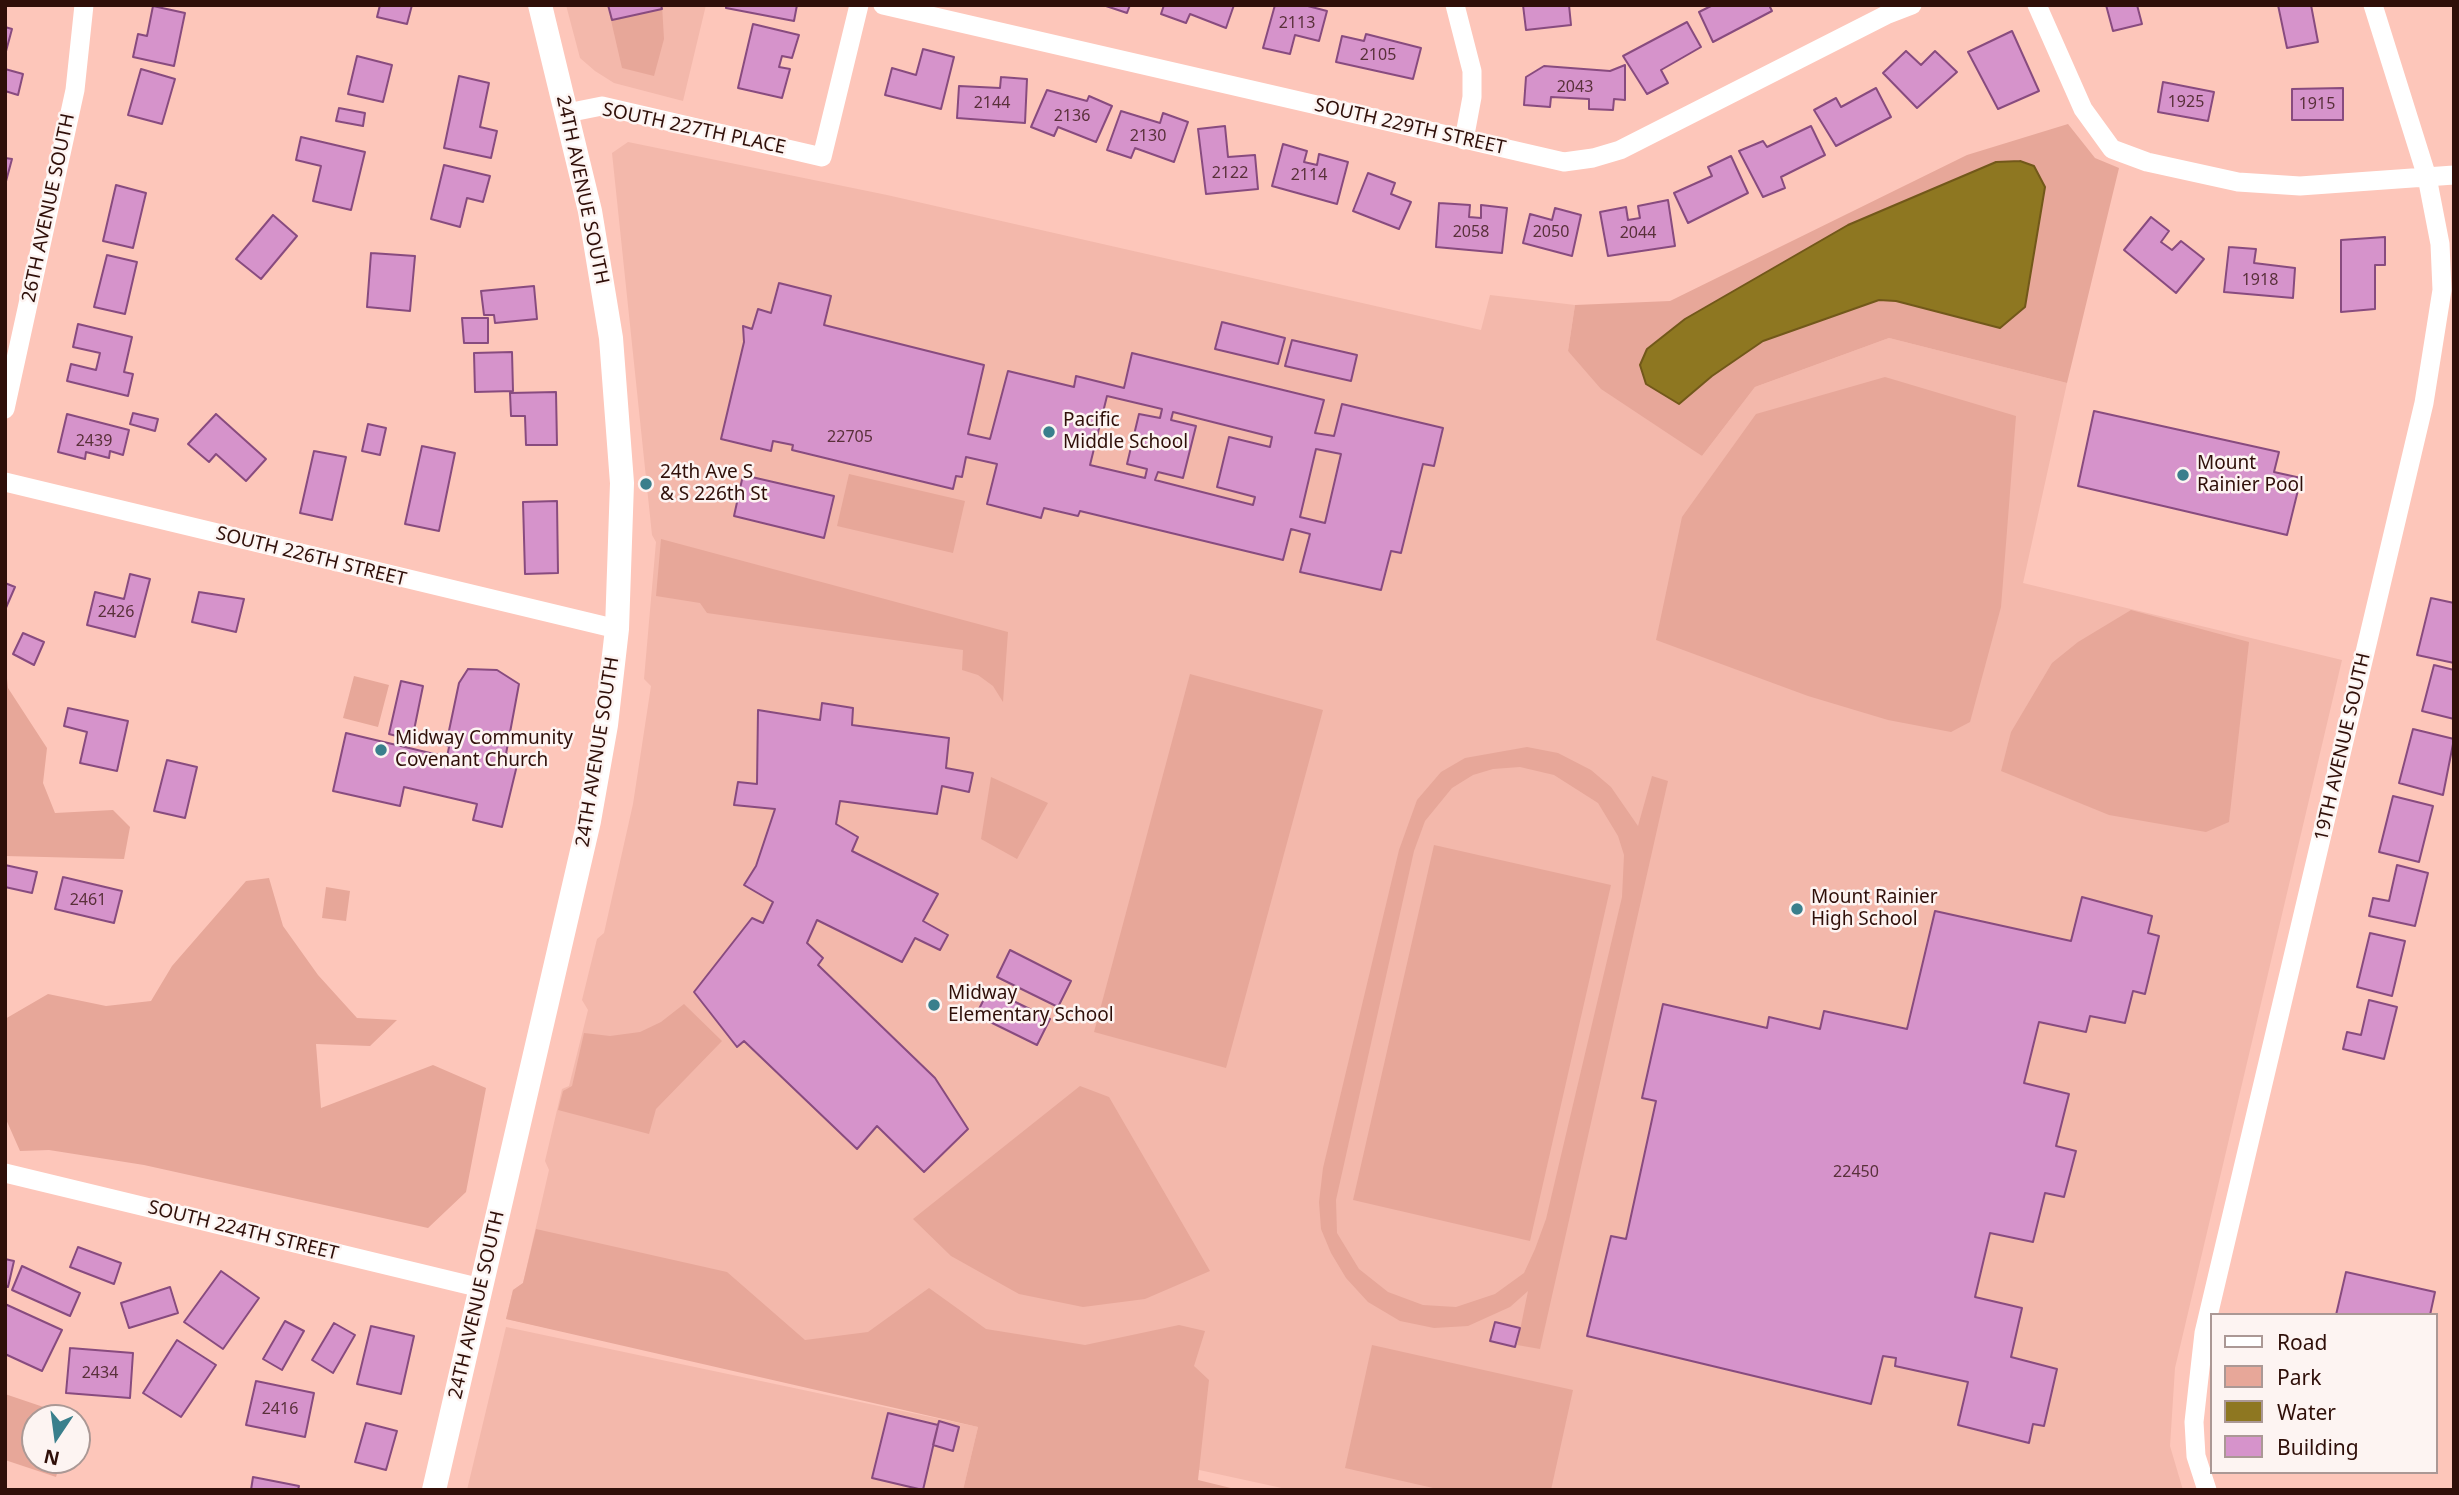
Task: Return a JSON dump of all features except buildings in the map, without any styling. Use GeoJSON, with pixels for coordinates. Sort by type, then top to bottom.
{"type":"FeatureCollection","features":[{"type":"Feature","properties":{"kind":"street","name":"26TH AVENUE SOUTH"},"geometry":{"type":"LineString","coordinates":[[5,409],[75,90],[84,5]]}},
{"type":"Feature","properties":{"kind":"street","name":"24TH AVENUE SOUTH"},"geometry":{"type":"LineString","coordinates":[[434,1490],[589,821],[606,725],[617,629],[622,532],[617,397],[601,266],[540,5]]}},
{"type":"Feature","properties":{"kind":"street","name":"SOUTH 227TH PLACE"},"geometry":{"type":"LineString","coordinates":[[567,113],[602,106],[822,157],[859,5]]}},
{"type":"Feature","properties":{"kind":"street","name":"SOUTH 229TH STREET"},"geometry":{"type":"LineString","coordinates":[[883,5],[1563,162],[1593,158],[1620,150],[1886,15],[1912,5]]}},
{"type":"Feature","properties":{"kind":"street"},"geometry":{"type":"LineString","coordinates":[[1455,5],[1472,71],[1472,97],[1464,140]]}},
{"type":"Feature","properties":{"kind":"street"},"geometry":{"type":"LineString","coordinates":[[2037,5],[2083,109],[2112,149],[2147,162],[2238,182],[2300,186],[2454,175]]}},
{"type":"Feature","properties":{"kind":"street","name":"19TH AVENUE SOUTH"},"geometry":{"type":"LineString","coordinates":[[2207,1490],[2196,1456],[2194,1422],[2204,1334],[2424,403],[2436,342],[2442,279],[2440,244],[2427,177],[2373,5]]}},
{"type":"Feature","properties":{"kind":"street","name":"SOUTH 226TH STREET"},"geometry":{"type":"LineString","coordinates":[[5,482],[617,629]]}},
{"type":"Feature","properties":{"kind":"street","name":"SOUTH 224TH STREET"},"geometry":{"type":"LineString","coordinates":[[5,1173],[481,1288]]}},
{"type":"Feature","properties":{"kind":"shaded area"},"geometry":{"type":"Polygon","coordinates":[[[566,5],[706,5],[683,101],[614,83],[595,71],[580,58],[566,5]]]}},
{"type":"Feature","properties":{"kind":"shaded area"},"geometry":{"type":"Polygon","coordinates":[[[628,142],[887,195],[1481,330],[1490,295],[1575,305],[1568,351],[1702,456],[1755,387],[1889,338],[2067,383],[2023,583],[2342,660],[2175,1368],[2170,1446],[2183,1490],[1291,1490],[506,1319],[513,1290],[523,1283],[549,1170],[545,1161],[562,1089],[569,1086],[588,1010],[582,1000],[597,939],[604,933],[633,804],[651,686],[644,679],[656,542],[652,535],[612,153],[628,142]]]}},
{"type":"Feature","properties":{"kind":"shaded area"},"geometry":{"type":"Polygon","coordinates":[[[506,1327],[978,1427],[963,1490],[467,1490],[506,1327]]]}},
{"type":"Feature","properties":{"kind":"green space"},"geometry":{"type":"Polygon","coordinates":[[[662,5],[664,39],[654,76],[622,68],[610,16],[662,5]]]}},
{"type":"Feature","properties":{"kind":"green space"},"geometry":{"type":"Polygon","coordinates":[[[2068,124],[2095,158],[2119,168],[2067,383],[1889,338],[1755,387],[1702,456],[1601,389],[1568,351],[1575,305],[1670,301],[1967,155],[2068,124]],[[1848,225],[1685,319],[1647,348],[1640,365],[1679,404],[1712,376],[1764,341],[1879,300],[1896,301],[1848,225]]]}},
{"type":"Feature","properties":{"kind":"green space"},"geometry":{"type":"Polygon","coordinates":[[[1885,377],[2016,416],[2001,607],[1970,722],[1951,732],[1888,720],[1808,696],[1656,640],[1682,517],[1756,414],[1885,377]]]}},
{"type":"Feature","properties":{"kind":"green space"},"geometry":{"type":"Polygon","coordinates":[[[849,474],[965,501],[953,553],[837,526],[849,474]]]}},
{"type":"Feature","properties":{"kind":"green space"},"geometry":{"type":"Polygon","coordinates":[[[661,539],[1008,632],[1003,702],[993,686],[978,675],[962,670],[963,650],[707,613],[700,603],[656,596],[661,539]]]}},
{"type":"Feature","properties":{"kind":"green space"},"geometry":{"type":"Polygon","coordinates":[[[2131,610],[2249,642],[2229,822],[2206,832],[2109,815],[2001,771],[2011,732],[2052,663],[2078,642],[2131,610]]]}},
{"type":"Feature","properties":{"kind":"green space"},"geometry":{"type":"Polygon","coordinates":[[[5,660],[8,688],[47,748],[43,783],[55,813],[113,810],[130,827],[124,859],[5,856],[5,660]]]}},
{"type":"Feature","properties":{"kind":"green space"},"geometry":{"type":"Polygon","coordinates":[[[1190,674],[1323,710],[1226,1068],[1094,1032],[1190,674]]]}},
{"type":"Feature","properties":{"kind":"green space"},"geometry":{"type":"Polygon","coordinates":[[[354,676],[389,685],[378,727],[343,718],[354,676]]]}},
{"type":"Feature","properties":{"kind":"green space"},"geometry":{"type":"Polygon","coordinates":[[[1527,747],[1558,753],[1591,770],[1611,787],[1638,826],[1652,776],[1668,781],[1540,1349],[1517,1345],[1528,1291],[1510,1307],[1468,1326],[1434,1328],[1400,1321],[1368,1302],[1346,1278],[1321,1229],[1319,1202],[1323,1168],[1399,850],[1417,800],[1441,772],[1465,758],[1527,747]],[[1520,767],[1493,769],[1473,775],[1452,788],[1425,821],[1414,851],[1336,1200],[1337,1233],[1359,1269],[1388,1292],[1423,1305],[1456,1307],[1495,1294],[1524,1273],[1546,1219],[1622,897],[1624,855],[1618,836],[1598,803],[1554,775],[1520,767]]]}},
{"type":"Feature","properties":{"kind":"green space"},"geometry":{"type":"Polygon","coordinates":[[[991,777],[1048,803],[1017,859],[981,839],[991,777]]]}},
{"type":"Feature","properties":{"kind":"green space"},"geometry":{"type":"Polygon","coordinates":[[[1434,845],[1611,885],[1530,1241],[1353,1200],[1434,845]]]}},
{"type":"Feature","properties":{"kind":"green space"},"geometry":{"type":"Polygon","coordinates":[[[269,878],[283,926],[318,975],[357,1018],[397,1020],[370,1046],[316,1044],[321,1108],[433,1065],[486,1088],[466,1192],[428,1228],[144,1165],[49,1150],[20,1151],[5,1117],[5,1019],[48,994],[106,1006],[151,1001],[172,966],[246,881],[269,878]]]}},
{"type":"Feature","properties":{"kind":"green space"},"geometry":{"type":"Polygon","coordinates":[[[326,887],[350,891],[346,921],[322,918],[326,887]]]}},
{"type":"Feature","properties":{"kind":"green space"},"geometry":{"type":"Polygon","coordinates":[[[684,1004],[722,1041],[656,1109],[649,1134],[558,1110],[563,1091],[572,1086],[584,1033],[610,1036],[640,1032],[661,1022],[684,1004]]]}},
{"type":"Feature","properties":{"kind":"green space"},"geometry":{"type":"Polygon","coordinates":[[[1080,1086],[1109,1097],[1210,1271],[1145,1299],[1083,1307],[1019,1294],[951,1256],[913,1219],[1080,1086]]]}},
{"type":"Feature","properties":{"kind":"green space"},"geometry":{"type":"Polygon","coordinates":[[[536,1229],[727,1272],[805,1340],[868,1332],[929,1288],[986,1329],[1085,1345],[1179,1325],[1205,1331],[1194,1366],[1209,1380],[1198,1480],[1239,1490],[963,1490],[978,1427],[506,1319],[513,1290],[523,1283],[536,1229]]]}},
{"type":"Feature","properties":{"kind":"green space"},"geometry":{"type":"Polygon","coordinates":[[[1372,1345],[1573,1390],[1551,1490],[1442,1490],[1345,1468],[1372,1345]]]}},
{"type":"Feature","properties":{"kind":"green space"},"geometry":{"type":"Polygon","coordinates":[[[5,1394],[35,1404],[21,1404],[21,1465],[5,1460],[5,1394]]]}},
{"type":"Feature","properties":{"kind":"water"},"geometry":{"type":"Polygon","coordinates":[[[2020,161],[2034,166],[2045,187],[2025,307],[2000,328],[1896,301],[1879,300],[1763,341],[1712,376],[1679,404],[1646,384],[1640,365],[1647,349],[1685,319],[1848,225],[1996,162],[2020,161]]]}},
{"type":"Feature","properties":{"kind":"place","name":"Pacific Middle School"},"geometry":{"type":"Point","coordinates":[1049,432]}},
{"type":"Feature","properties":{"kind":"place","name":"Mount Rainier Pool"},"geometry":{"type":"Point","coordinates":[2183,475]}},
{"type":"Feature","properties":{"kind":"place","name":"24th Ave S & S 226th St"},"geometry":{"type":"Point","coordinates":[646,484]}},
{"type":"Feature","properties":{"kind":"place","name":"Midway Community Covenant Church"},"geometry":{"type":"Point","coordinates":[381,750]}},
{"type":"Feature","properties":{"kind":"place","name":"Mount Rainier High School"},"geometry":{"type":"Point","coordinates":[1797,909]}},
{"type":"Feature","properties":{"kind":"place","name":"Midway Elementary School"},"geometry":{"type":"Point","coordinates":[934,1005]}}]}
